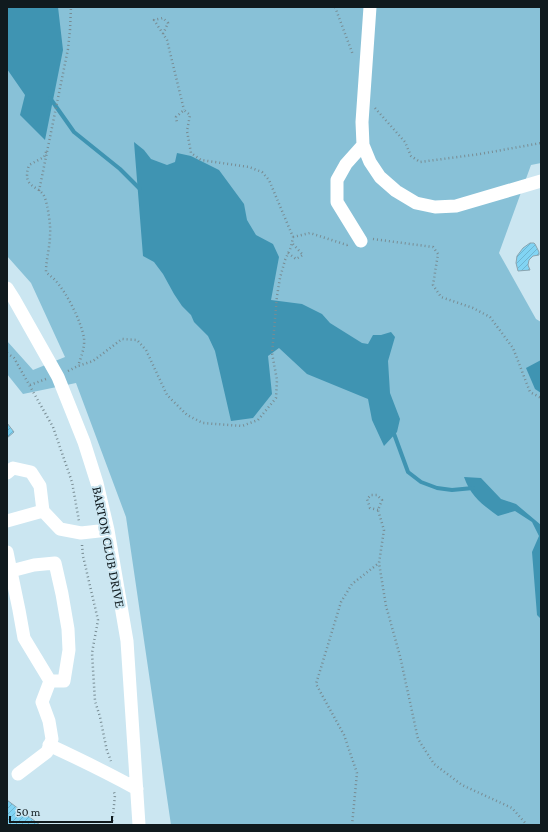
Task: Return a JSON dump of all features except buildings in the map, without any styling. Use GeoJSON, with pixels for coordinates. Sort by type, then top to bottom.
{"type":"FeatureCollection","features":[{"type":"Feature","properties":{"kind":"street"},"geometry":{"type":"LineString","coordinates":[[370,7],[362,122],[363,144],[370,162],[380,177],[396,191],[416,203],[435,207],[456,206],[541,181]]}},
{"type":"Feature","properties":{"kind":"street"},"geometry":{"type":"LineString","coordinates":[[361,241],[337,202],[337,180],[346,164],[363,144]]}},
{"type":"Feature","properties":{"kind":"street","name":"BARTON CLUB DRIVE"},"geometry":{"type":"LineString","coordinates":[[7,288],[58,377],[84,442],[97,484],[108,530],[127,641],[139,825]]}},
{"type":"Feature","properties":{"kind":"street"},"geometry":{"type":"LineString","coordinates":[[7,473],[13,468],[31,472],[40,486],[44,511],[60,529],[81,532],[108,530]]}},
{"type":"Feature","properties":{"kind":"street"},"geometry":{"type":"LineString","coordinates":[[7,521],[44,511]]}},
{"type":"Feature","properties":{"kind":"street"},"geometry":{"type":"LineString","coordinates":[[7,552],[24,638],[50,681]]}},
{"type":"Feature","properties":{"kind":"street"},"geometry":{"type":"LineString","coordinates":[[11,571],[34,565],[55,563],[66,613],[69,650],[64,681],[50,681]]}},
{"type":"Feature","properties":{"kind":"street"},"geometry":{"type":"LineString","coordinates":[[18,774],[47,752],[52,739],[49,721],[42,702],[50,681]]}},
{"type":"Feature","properties":{"kind":"street"},"geometry":{"type":"LineString","coordinates":[[49,745],[112,775],[137,789]]}},
{"type":"Feature","properties":{"kind":"path"},"geometry":{"type":"LineString","coordinates":[[39,191],[68,49],[71,7]]}},
{"type":"Feature","properties":{"kind":"path"},"geometry":{"type":"LineString","coordinates":[[335,7],[354,60]]}},
{"type":"Feature","properties":{"kind":"path"},"geometry":{"type":"LineString","coordinates":[[66,372],[93,361],[122,339],[137,340],[146,350],[167,395],[187,415],[203,423],[242,426],[258,420],[276,398],[277,380],[272,354],[277,296],[280,278],[293,237],[269,180],[262,172],[249,167],[201,160],[191,153],[187,131],[190,115],[184,110],[166,40],[154,20],[163,18],[168,23],[163,34]]}},
{"type":"Feature","properties":{"kind":"path"},"geometry":{"type":"LineString","coordinates":[[375,107],[405,142],[411,156],[420,162],[480,154],[541,143]]}},
{"type":"Feature","properties":{"kind":"path"},"geometry":{"type":"LineString","coordinates":[[177,123],[176,117],[184,110]]}},
{"type":"Feature","properties":{"kind":"path"},"geometry":{"type":"LineString","coordinates":[[46,152],[44,157],[29,166],[27,172],[28,180],[32,186],[45,196],[49,217],[50,234],[46,272],[56,281],[71,303],[79,320],[84,339],[83,351],[78,366]]}},
{"type":"Feature","properties":{"kind":"path"},"geometry":{"type":"LineString","coordinates":[[293,237],[310,233],[347,245],[370,239],[433,247],[438,254],[433,285],[441,297],[473,308],[490,317],[513,348],[530,392],[541,398]]}},
{"type":"Feature","properties":{"kind":"path"},"geometry":{"type":"LineString","coordinates":[[288,253],[296,259],[303,255],[292,243]]}},
{"type":"Feature","properties":{"kind":"path"},"geometry":{"type":"LineString","coordinates":[[7,353],[14,358],[53,427],[72,482],[80,525]]}},
{"type":"Feature","properties":{"kind":"path"},"geometry":{"type":"LineString","coordinates":[[30,385],[48,378]]}},
{"type":"Feature","properties":{"kind":"path"},"geometry":{"type":"LineString","coordinates":[[378,510],[370,508],[367,499],[371,495],[377,495],[382,500],[378,510],[384,530],[379,563],[386,606],[400,656],[418,739],[434,764],[462,785],[512,808],[528,825]]}},
{"type":"Feature","properties":{"kind":"path"},"geometry":{"type":"LineString","coordinates":[[82,542],[83,556],[98,620],[92,653],[95,701],[107,751],[112,764]]}},
{"type":"Feature","properties":{"kind":"path"},"geometry":{"type":"LineString","coordinates":[[352,825],[357,773],[344,735],[316,684],[341,602],[352,584],[379,563]]}},
{"type":"Feature","properties":{"kind":"path"},"geometry":{"type":"LineString","coordinates":[[112,825],[115,795],[114,790]]}},
{"type":"Feature","properties":{"kind":"shaded area"},"geometry":{"type":"Polygon","coordinates":[[[7,7],[541,7],[541,163],[531,165],[499,253],[536,319],[541,322],[541,825],[171,825],[126,517],[76,383],[23,394],[7,374],[7,341],[33,370],[65,357],[31,283],[7,256],[7,7]]]}},
{"type":"Feature","properties":{"kind":"shaded area"},"geometry":{"type":"Polygon","coordinates":[[[7,7],[58,7],[63,50],[45,140],[20,115],[25,95],[7,69],[7,7]]]}},
{"type":"Feature","properties":{"kind":"shaded area"},"geometry":{"type":"Polygon","coordinates":[[[134,142],[144,150],[151,159],[167,165],[175,162],[177,153],[191,156],[219,170],[244,204],[247,220],[256,235],[273,244],[279,257],[271,300],[302,304],[322,314],[330,323],[362,343],[368,344],[373,335],[381,335],[391,332],[395,337],[388,361],[390,393],[400,419],[397,432],[384,446],[372,420],[368,399],[307,374],[279,348],[268,356],[272,394],[253,418],[231,421],[215,351],[208,336],[194,322],[191,315],[182,306],[154,262],[143,256],[134,142]]]}},
{"type":"Feature","properties":{"kind":"shaded area"},"geometry":{"type":"Polygon","coordinates":[[[541,360],[541,393],[535,389],[526,368],[541,360]]]}},
{"type":"Feature","properties":{"kind":"shaded area"},"geometry":{"type":"Polygon","coordinates":[[[464,477],[481,478],[501,499],[516,504],[541,525],[541,619],[537,615],[532,552],[539,536],[532,522],[515,511],[498,516],[482,504],[474,495],[464,477]]]}},
{"type":"Feature","properties":{"kind":"waterway"},"geometry":{"type":"LineString","coordinates":[[50,98],[74,132],[120,169],[140,189]]}},
{"type":"Feature","properties":{"kind":"waterway"},"geometry":{"type":"LineString","coordinates":[[393,431],[408,472],[421,482],[437,488],[452,490],[473,488]]}}]}
